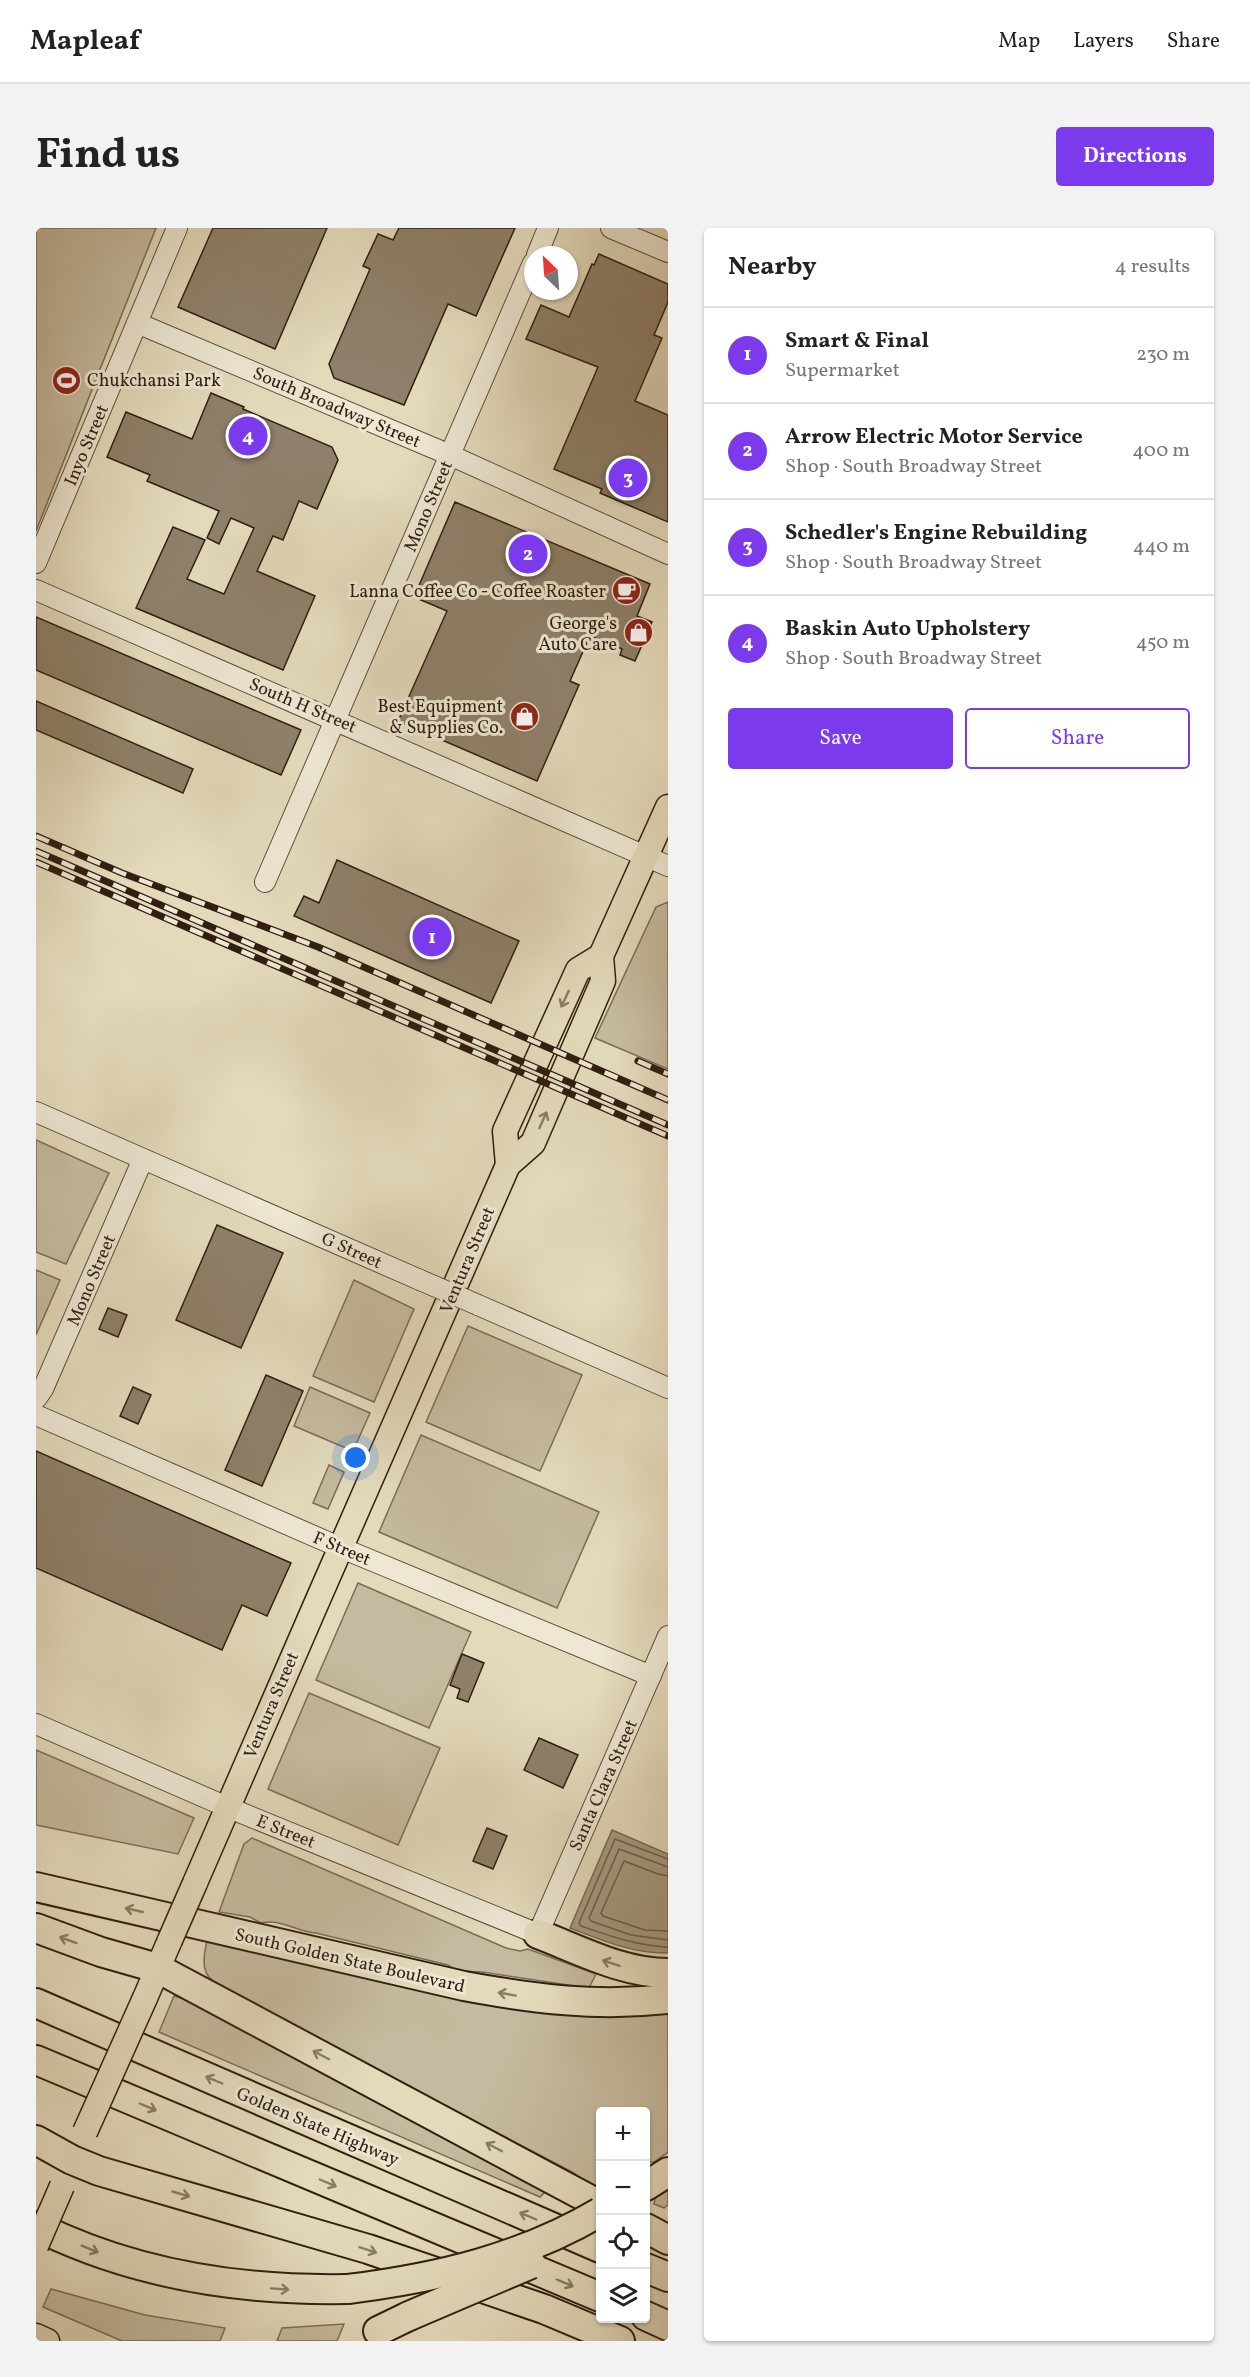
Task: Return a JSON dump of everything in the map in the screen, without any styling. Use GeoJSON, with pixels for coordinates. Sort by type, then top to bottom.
{"type":"FeatureCollection","features":[{"type":"Feature","properties":{"kind":"highway","name":"South Golden State Boulevard"},"geometry":{"type":"LineString","coordinates":[[36,1887],[453,1984],[505,1994],[565,2002],[606,2004],[668,1999]]}},
{"type":"Feature","properties":{"kind":"highway"},"geometry":{"type":"LineString","coordinates":[[36,1928],[101,1952],[157,1968],[596,2203]]}},
{"type":"Feature","properties":{"kind":"highway"},"geometry":{"type":"LineString","coordinates":[[538,1934],[625,1968],[668,1973]]}},
{"type":"Feature","properties":{"kind":"highway","name":"Golden State Highway"},"geometry":{"type":"LineString","coordinates":[[36,2003],[596,2246]]}},
{"type":"Feature","properties":{"kind":"highway"},"geometry":{"type":"LineString","coordinates":[[36,2060],[596,2295]]}},
{"type":"Feature","properties":{"kind":"highway"},"geometry":{"type":"LineString","coordinates":[[36,2140],[72,2160],[99,2171],[368,2249],[544,2309],[620,2341]]}},
{"type":"Feature","properties":{"kind":"highway"},"geometry":{"type":"LineString","coordinates":[[36,2226],[98,2253],[183,2277],[241,2286],[348,2289],[417,2280],[480,2265],[546,2240],[596,2214]]}},
{"type":"Feature","properties":{"kind":"highway"},"geometry":{"type":"LineString","coordinates":[[371,2336],[409,2316],[532,2264],[596,2225]]}},
{"type":"Feature","properties":{"kind":"highway"},"geometry":{"type":"LineString","coordinates":[[650,2231],[668,2240]]}},
{"type":"Feature","properties":{"kind":"highway"},"geometry":{"type":"LineString","coordinates":[[648,2269],[668,2277]]}},
{"type":"Feature","properties":{"kind":"highway"},"geometry":{"type":"LineString","coordinates":[[650,2318],[668,2326]]}},
{"type":"Feature","properties":{"kind":"main road","name":"Ventura Street"},"geometry":{"type":"LineString","coordinates":[[36,2246],[339,1547],[508,1165],[533,1143],[603,981],[601,956],[668,807]]}},
{"type":"Feature","properties":{"kind":"main road"},"geometry":{"type":"LineString","coordinates":[[36,2336],[47,2341]]}},
{"type":"Feature","properties":{"kind":"street","name":"Inyo Street"},"geometry":{"type":"LineString","coordinates":[[36,563],[177,228]]}},
{"type":"Feature","properties":{"kind":"street"},"geometry":{"type":"LineString","coordinates":[[541,246],[548,228]]}},
{"type":"Feature","properties":{"kind":"street"},"geometry":{"type":"LineString","coordinates":[[611,228],[668,252]]}},
{"type":"Feature","properties":{"kind":"street","name":"Mono Street"},"geometry":{"type":"LineString","coordinates":[[265,882],[524,284]]}},
{"type":"Feature","properties":{"kind":"street","name":"South Broadway Street"},"geometry":{"type":"LineString","coordinates":[[136,322],[450,455],[668,554]]}},
{"type":"Feature","properties":{"kind":"street","name":"South H Street"},"geometry":{"type":"LineString","coordinates":[[36,590],[668,866]]}},
{"type":"Feature","properties":{"kind":"street","name":"G Street"},"geometry":{"type":"LineString","coordinates":[[36,1112],[668,1388]]}},
{"type":"Feature","properties":{"kind":"street","name":"Mono Street"},"geometry":{"type":"LineString","coordinates":[[36,1400],[89,1286],[142,1159]]}},
{"type":"Feature","properties":{"kind":"street","name":"F Street"},"geometry":{"type":"LineString","coordinates":[[36,1415],[339,1547],[651,1676]]}},
{"type":"Feature","properties":{"kind":"street","name":"Santa Clara Street"},"geometry":{"type":"LineString","coordinates":[[538,1934],[668,1636]]}},
{"type":"Feature","properties":{"kind":"street","name":"E Street"},"geometry":{"type":"LineString","coordinates":[[36,1724],[227,1807],[538,1934]]}},
{"type":"Feature","properties":{"kind":"shaded area","name":"Chukchansi Park"},"geometry":{"type":"Polygon","coordinates":[[[36,228],[156,228],[36,531],[36,228]]]}},
{"type":"Feature","properties":{"kind":"shaded area"},"geometry":{"type":"Polygon","coordinates":[[[668,902],[668,1069],[595,1038],[656,907],[668,902]]]}},
{"type":"Feature","properties":{"kind":"shaded area"},"geometry":{"type":"Polygon","coordinates":[[[36,1140],[109,1173],[66,1264],[36,1252],[36,1140]]]}},
{"type":"Feature","properties":{"kind":"shaded area"},"geometry":{"type":"Polygon","coordinates":[[[36,1270],[60,1280],[36,1335],[36,1270]]]}},
{"type":"Feature","properties":{"kind":"shaded area"},"geometry":{"type":"Polygon","coordinates":[[[354,1280],[414,1309],[374,1402],[313,1376],[354,1280]]]}},
{"type":"Feature","properties":{"kind":"shaded area"},"geometry":{"type":"Polygon","coordinates":[[[468,1326],[582,1375],[540,1471],[426,1422],[468,1326]]]}},
{"type":"Feature","properties":{"kind":"shaded area"},"geometry":{"type":"Polygon","coordinates":[[[310,1387],[370,1413],[353,1451],[294,1426],[310,1387]]]}},
{"type":"Feature","properties":{"kind":"shaded area"},"geometry":{"type":"Polygon","coordinates":[[[421,1435],[599,1512],[557,1608],[379,1532],[421,1435]]]}},
{"type":"Feature","properties":{"kind":"shaded area"},"geometry":{"type":"Polygon","coordinates":[[[329,1465],[344,1472],[328,1509],[313,1503],[329,1465]]]}},
{"type":"Feature","properties":{"kind":"shaded area"},"geometry":{"type":"Polygon","coordinates":[[[358,1583],[471,1632],[429,1728],[316,1680],[358,1583]]]}},
{"type":"Feature","properties":{"kind":"shaded area"},"geometry":{"type":"Polygon","coordinates":[[[309,1693],[440,1748],[398,1845],[268,1789],[309,1693]]]}},
{"type":"Feature","properties":{"kind":"shaded area"},"geometry":{"type":"Polygon","coordinates":[[[36,1750],[194,1818],[178,1854],[36,1825],[36,1750]]]}},
{"type":"Feature","properties":{"kind":"shaded area"},"geometry":{"type":"Polygon","coordinates":[[[252,1838],[506,1948],[520,1951],[528,1949],[596,1974],[589,1988],[482,1972],[457,1971],[448,1965],[275,1922],[261,1923],[250,1917],[219,1912],[244,1844],[252,1838]]]}},
{"type":"Feature","properties":{"kind":"shaded area"},"geometry":{"type":"Polygon","coordinates":[[[208,1937],[668,2011],[668,2152],[654,2162],[650,2162],[650,2107],[596,2107],[596,2190],[574,2173],[239,1998],[213,1981],[208,1975],[204,1961],[208,1937]]]}},
{"type":"Feature","properties":{"kind":"shaded area"},"geometry":{"type":"Polygon","coordinates":[[[174,1996],[185,1999],[547,2190],[540,2197],[159,2032],[174,1996]]]}},
{"type":"Feature","properties":{"kind":"shaded area"},"geometry":{"type":"Polygon","coordinates":[[[668,2190],[668,2205],[664,2208],[654,2204],[655,2198],[668,2190]]]}},
{"type":"Feature","properties":{"kind":"shaded area"},"geometry":{"type":"Polygon","coordinates":[[[51,2289],[145,2315],[225,2328],[220,2341],[122,2341],[43,2307],[51,2289]]]}},
{"type":"Feature","properties":{"kind":"shaded area"},"geometry":{"type":"Polygon","coordinates":[[[344,2324],[337,2341],[277,2341],[282,2328],[344,2324]]]}},
{"type":"Feature","properties":{"kind":"water"},"geometry":{"type":"Polygon","coordinates":[[[612,1830],[668,1854],[668,1953],[630,1949],[570,1928],[612,1830]]]}},
{"type":"Feature","properties":{"kind":"building"},"geometry":{"type":"Polygon","coordinates":[[[213,228],[327,228],[275,349],[178,307],[213,228]]]}},
{"type":"Feature","properties":{"kind":"building"},"geometry":{"type":"Polygon","coordinates":[[[399,228],[515,228],[476,316],[448,304],[404,405],[334,378],[329,364],[370,269],[363,266],[378,234],[393,240],[399,228]]]}},
{"type":"Feature","properties":{"kind":"building"},"geometry":{"type":"Polygon","coordinates":[[[599,254],[668,284],[668,302],[654,335],[662,338],[635,401],[668,415],[668,522],[600,493],[602,489],[554,469],[598,367],[526,339],[541,305],[569,317],[592,264],[594,265],[599,254]]]}},
{"type":"Feature","properties":{"kind":"building"},"geometry":{"type":"Polygon","coordinates":[[[211,393],[332,447],[338,460],[317,509],[299,501],[283,540],[273,536],[257,571],[315,596],[283,670],[136,608],[173,527],[205,540],[187,579],[224,594],[254,528],[231,518],[219,544],[207,538],[219,511],[147,481],[150,475],[107,457],[126,412],[192,439],[211,393]]]}},
{"type":"Feature","properties":{"kind":"building"},"geometry":{"type":"Polygon","coordinates":[[[455,502],[650,584],[637,616],[652,622],[635,661],[620,655],[622,649],[590,636],[570,681],[579,685],[537,781],[398,721],[447,611],[414,597],[455,502]]]}},
{"type":"Feature","properties":{"kind":"building"},"geometry":{"type":"Polygon","coordinates":[[[36,617],[301,730],[281,775],[36,670],[36,617]]]}},
{"type":"Feature","properties":{"kind":"building"},"geometry":{"type":"Polygon","coordinates":[[[36,701],[193,769],[183,793],[36,730],[36,701]]]}},
{"type":"Feature","properties":{"kind":"building"},"geometry":{"type":"Polygon","coordinates":[[[337,860],[519,941],[491,1003],[294,916],[304,896],[319,903],[337,860]]]}},
{"type":"Feature","properties":{"kind":"building"},"geometry":{"type":"Polygon","coordinates":[[[217,1225],[283,1253],[241,1348],[176,1320],[217,1225]]]}},
{"type":"Feature","properties":{"kind":"building"},"geometry":{"type":"Polygon","coordinates":[[[108,1308],[127,1315],[118,1337],[99,1329],[108,1308]]]}},
{"type":"Feature","properties":{"kind":"building"},"geometry":{"type":"Polygon","coordinates":[[[266,1375],[303,1391],[262,1486],[225,1470],[266,1375]]]}},
{"type":"Feature","properties":{"kind":"building"},"geometry":{"type":"Polygon","coordinates":[[[133,1387],[151,1395],[138,1424],[120,1416],[133,1387]]]}},
{"type":"Feature","properties":{"kind":"building"},"geometry":{"type":"Polygon","coordinates":[[[36,1451],[291,1563],[267,1616],[242,1605],[222,1650],[36,1568],[36,1451]]]}},
{"type":"Feature","properties":{"kind":"building"},"geometry":{"type":"Polygon","coordinates":[[[462,1654],[484,1663],[468,1702],[457,1698],[460,1689],[450,1685],[462,1654]]]}},
{"type":"Feature","properties":{"kind":"building"},"geometry":{"type":"Polygon","coordinates":[[[539,1738],[578,1755],[563,1788],[524,1770],[539,1738]]]}},
{"type":"Feature","properties":{"kind":"building"},"geometry":{"type":"Polygon","coordinates":[[[487,1828],[507,1836],[493,1869],[473,1861],[487,1828]]]}},
{"type":"Feature","properties":{"kind":"railway"},"geometry":{"type":"LineString","coordinates":[[36,836],[122,873],[318,947],[668,1100]]}},
{"type":"Feature","properties":{"kind":"railway"},"geometry":{"type":"LineString","coordinates":[[36,851],[668,1125]]}},
{"type":"Feature","properties":{"kind":"railway"},"geometry":{"type":"LineString","coordinates":[[36,862],[668,1136]]}},
{"type":"Feature","properties":{"kind":"railway"},"geometry":{"type":"LineString","coordinates":[[638,1061],[668,1074]]}},
{"type":"Feature","properties":{"kind":"place","name":"Chukchansi Park"},"geometry":{"type":"Point","coordinates":[66,380]}},
{"type":"Feature","properties":{"kind":"place","name":"Baskin Auto Upholstery"},"geometry":{"type":"Point","coordinates":[248,436]}},
{"type":"Feature","properties":{"kind":"place","name":"Schedler's Engine Rebuilding"},"geometry":{"type":"Point","coordinates":[628,478]}},
{"type":"Feature","properties":{"kind":"place","name":"Arrow Electric Motor Service"},"geometry":{"type":"Point","coordinates":[528,554]}},
{"type":"Feature","properties":{"kind":"place","name":"Lanna Coffee Co - Coffee Roaster"},"geometry":{"type":"Point","coordinates":[627,591]}},
{"type":"Feature","properties":{"kind":"place","name":"George's Auto Care"},"geometry":{"type":"Point","coordinates":[638,633]}},
{"type":"Feature","properties":{"kind":"place","name":"Best Equipment & Supplies Co."},"geometry":{"type":"Point","coordinates":[524,716]}},
{"type":"Feature","properties":{"kind":"place","name":"Smart & Final"},"geometry":{"type":"Point","coordinates":[432,937]}}]}
